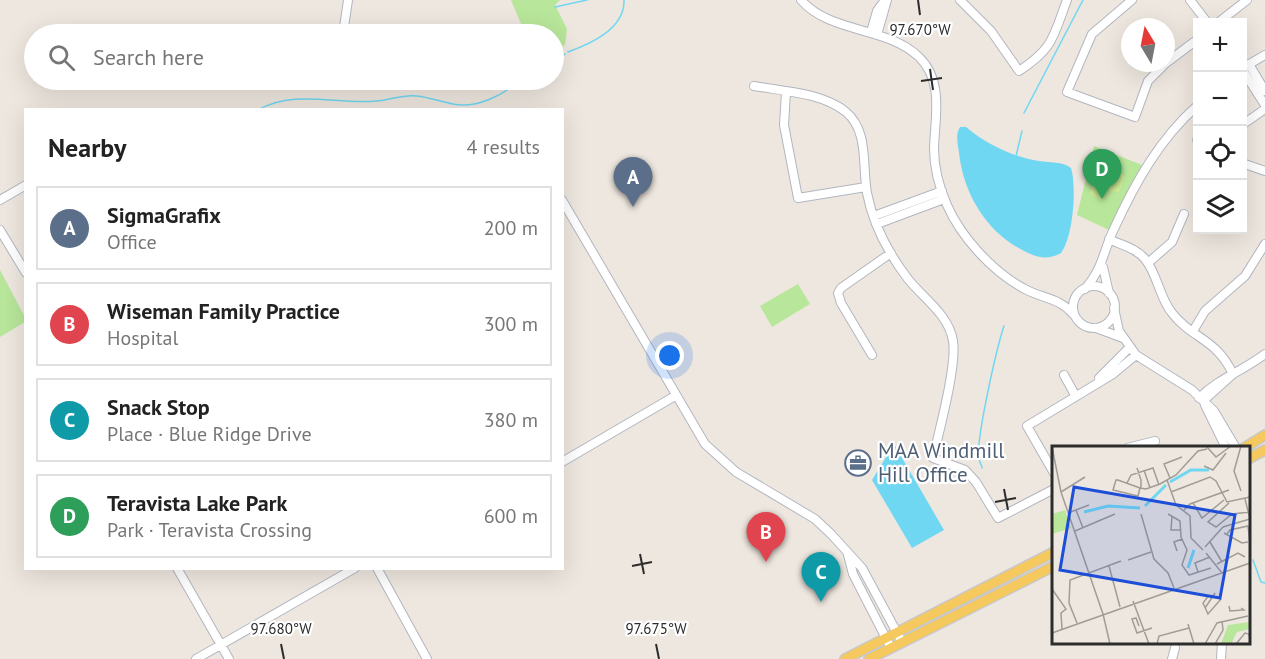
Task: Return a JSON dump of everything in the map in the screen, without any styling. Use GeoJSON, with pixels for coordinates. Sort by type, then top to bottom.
{"type":"FeatureCollection","features":[{"type":"Feature","properties":{"kind":"main road"},"geometry":{"type":"LineString","coordinates":[[1246,446],[1265,435]]}},
{"type":"Feature","properties":{"kind":"main road"},"geometry":{"type":"LineString","coordinates":[[1250,458],[1265,450]]}},
{"type":"Feature","properties":{"kind":"main road"},"geometry":{"type":"LineString","coordinates":[[844,659],[1052,553]]}},
{"type":"Feature","properties":{"kind":"main road"},"geometry":{"type":"LineString","coordinates":[[869,659],[1052,567]]}},
{"type":"Feature","properties":{"kind":"street"},"geometry":{"type":"LineString","coordinates":[[344,24],[348,0]]}},
{"type":"Feature","properties":{"kind":"street"},"geometry":{"type":"LineString","coordinates":[[801,0],[826,18],[874,33],[909,49],[919,57],[936,87],[935,166],[943,195],[965,236],[993,264],[1025,290],[1065,304],[1082,325],[1123,338]]}},
{"type":"Feature","properties":{"kind":"street"},"geometry":{"type":"LineString","coordinates":[[874,33],[877,11],[886,0]]}},
{"type":"Feature","properties":{"kind":"street"},"geometry":{"type":"LineString","coordinates":[[960,0],[987,26],[1019,71],[1043,55],[1049,46],[1067,0]]}},
{"type":"Feature","properties":{"kind":"street"},"geometry":{"type":"LineString","coordinates":[[1132,0],[1092,34],[1067,92],[1135,117],[1148,81],[1157,72]]}},
{"type":"Feature","properties":{"kind":"street"},"geometry":{"type":"LineString","coordinates":[[1190,0],[1204,18]]}},
{"type":"Feature","properties":{"kind":"street"},"geometry":{"type":"LineString","coordinates":[[1223,18],[1247,0]]}},
{"type":"Feature","properties":{"kind":"street"},"geometry":{"type":"LineString","coordinates":[[1175,56],[1193,42]]}},
{"type":"Feature","properties":{"kind":"street"},"geometry":{"type":"LineString","coordinates":[[1247,66],[1265,55]]}},
{"type":"Feature","properties":{"kind":"street"},"geometry":{"type":"LineString","coordinates":[[1247,69],[1265,91]]}},
{"type":"Feature","properties":{"kind":"street"},"geometry":{"type":"LineString","coordinates":[[1247,71],[1265,107],[1247,121]]}},
{"type":"Feature","properties":{"kind":"street"},"geometry":{"type":"LineString","coordinates":[[754,86],[817,99],[838,107],[856,123],[861,131],[866,187],[875,220],[891,254],[909,280],[946,323],[954,343],[933,458],[965,470],[976,482],[998,518],[1052,490]]}},
{"type":"Feature","properties":{"kind":"street"},"geometry":{"type":"LineString","coordinates":[[786,92],[784,125],[798,198],[866,187]]}},
{"type":"Feature","properties":{"kind":"street"},"geometry":{"type":"LineString","coordinates":[[1193,109],[1156,151],[1136,183],[1109,239],[1103,271],[1116,323],[1123,338],[1136,355],[1192,390],[1214,411],[1235,446]]}},
{"type":"Feature","properties":{"kind":"street"},"geometry":{"type":"LineString","coordinates":[[1247,165],[1265,171]]}},
{"type":"Feature","properties":{"kind":"street"},"geometry":{"type":"LineString","coordinates":[[0,200],[24,186]]}},
{"type":"Feature","properties":{"kind":"street"},"geometry":{"type":"LineString","coordinates":[[875,220],[943,195]]}},
{"type":"Feature","properties":{"kind":"street"},"geometry":{"type":"LineString","coordinates":[[564,203],[705,444],[724,463],[749,481],[815,519],[842,544],[862,568],[902,642]]}},
{"type":"Feature","properties":{"kind":"street"},"geometry":{"type":"LineString","coordinates":[[1148,263],[1172,242],[1184,214]]}},
{"type":"Feature","properties":{"kind":"street"},"geometry":{"type":"LineString","coordinates":[[0,230],[24,270]]}},
{"type":"Feature","properties":{"kind":"street"},"geometry":{"type":"LineString","coordinates":[[1109,239],[1136,250],[1148,263],[1169,310],[1218,349],[1233,374]]}},
{"type":"Feature","properties":{"kind":"street"},"geometry":{"type":"LineString","coordinates":[[1193,331],[1205,311],[1245,276],[1265,244]]}},
{"type":"Feature","properties":{"kind":"street"},"geometry":{"type":"LineString","coordinates":[[872,355],[841,303],[838,293],[841,288],[891,254]]}},
{"type":"Feature","properties":{"kind":"street"},"geometry":{"type":"LineString","coordinates":[[1052,298],[1078,294],[1085,289],[1096,277],[1104,260]]}},
{"type":"Feature","properties":{"kind":"street"},"geometry":{"type":"LineString","coordinates":[[1085,289],[1095,287],[1109,294]]}},
{"type":"Feature","properties":{"kind":"street"},"geometry":{"type":"LineString","coordinates":[[1074,315],[1073,304],[1078,294]]}},
{"type":"Feature","properties":{"kind":"street"},"geometry":{"type":"LineString","coordinates":[[1094,328],[1110,319],[1114,308]]}},
{"type":"Feature","properties":{"kind":"street"},"geometry":{"type":"LineString","coordinates":[[1096,382],[1130,347]]}},
{"type":"Feature","properties":{"kind":"street"},"geometry":{"type":"LineString","coordinates":[[1201,400],[1224,376],[1233,374],[1265,354]]}},
{"type":"Feature","properties":{"kind":"street"},"geometry":{"type":"LineString","coordinates":[[1052,471],[1027,426],[1096,382],[1113,374],[1136,355]]}},
{"type":"Feature","properties":{"kind":"street"},"geometry":{"type":"LineString","coordinates":[[1064,375],[1075,396]]}},
{"type":"Feature","properties":{"kind":"street"},"geometry":{"type":"LineString","coordinates":[[564,461],[675,396]]}},
{"type":"Feature","properties":{"kind":"street"},"geometry":{"type":"LineString","coordinates":[[1201,400],[1225,446]]}},
{"type":"Feature","properties":{"kind":"street"},"geometry":{"type":"LineString","coordinates":[[1130,446],[1155,441]]}},
{"type":"Feature","properties":{"kind":"street"},"geometry":{"type":"LineString","coordinates":[[848,554],[854,574],[891,648]]}},
{"type":"Feature","properties":{"kind":"street"},"geometry":{"type":"LineString","coordinates":[[178,570],[229,659]]}},
{"type":"Feature","properties":{"kind":"street"},"geometry":{"type":"LineString","coordinates":[[196,659],[352,570]]}},
{"type":"Feature","properties":{"kind":"street"},"geometry":{"type":"LineString","coordinates":[[378,570],[427,659]]}},
{"type":"Feature","properties":{"kind":"street"},"geometry":{"type":"LineString","coordinates":[[1221,659],[1222,644]]}},
{"type":"Feature","properties":{"kind":"street"},"geometry":{"type":"LineString","coordinates":[[1173,659],[1175,648]]}},
{"type":"Feature","properties":{"kind":"green space"},"geometry":{"type":"Polygon","coordinates":[[[511,0],[560,0],[555,5],[567,29],[565,45],[564,24],[521,24],[511,0]]]}},
{"type":"Feature","properties":{"kind":"green space"},"geometry":{"type":"Polygon","coordinates":[[[1094,146],[1142,165],[1109,230],[1077,215],[1094,146]]]}},
{"type":"Feature","properties":{"kind":"green space"},"geometry":{"type":"Polygon","coordinates":[[[1099,170],[1111,176],[1100,200],[1090,194],[1099,170]]]}},
{"type":"Feature","properties":{"kind":"green space"},"geometry":{"type":"Polygon","coordinates":[[[1120,171],[1125,177],[1119,192],[1109,191],[1113,174],[1120,171]]]}},
{"type":"Feature","properties":{"kind":"green space"},"geometry":{"type":"Polygon","coordinates":[[[0,270],[24,315],[24,323],[0,337],[0,270]]]}},
{"type":"Feature","properties":{"kind":"green space"},"geometry":{"type":"Polygon","coordinates":[[[798,284],[810,304],[772,327],[760,306],[798,284]]]}},
{"type":"Feature","properties":{"kind":"water"},"geometry":{"type":"Polygon","coordinates":[[[960,127],[966,127],[991,144],[1010,153],[1043,162],[1060,163],[1071,168],[1074,187],[1073,212],[1068,236],[1061,253],[1048,257],[1030,254],[1012,244],[989,224],[980,212],[966,184],[958,143],[960,127]]]}},
{"type":"Feature","properties":{"kind":"water"},"geometry":{"type":"Polygon","coordinates":[[[894,444],[944,530],[912,548],[872,480],[894,444]]]}},
{"type":"Feature","properties":{"kind":"waterway"},"geometry":{"type":"LineString","coordinates":[[555,7],[587,0]]}},
{"type":"Feature","properties":{"kind":"waterway"},"geometry":{"type":"LineString","coordinates":[[568,52],[596,40],[613,27],[623,10],[624,0]]}},
{"type":"Feature","properties":{"kind":"waterway"},"geometry":{"type":"LineString","coordinates":[[1024,113],[1083,0]]}},
{"type":"Feature","properties":{"kind":"waterway"},"geometry":{"type":"LineString","coordinates":[[263,108],[286,100],[361,102],[402,96],[426,97],[462,105],[480,103],[507,90]]}},
{"type":"Feature","properties":{"kind":"waterway"},"geometry":{"type":"LineString","coordinates":[[1016,156],[1022,131]]}},
{"type":"Feature","properties":{"kind":"waterway"},"geometry":{"type":"LineString","coordinates":[[982,468],[979,460],[980,434],[1004,326]]}},
{"type":"Feature","properties":{"kind":"waterway"},"geometry":{"type":"LineString","coordinates":[[1253,560],[1261,582],[1265,583]]}},
{"type":"Feature","properties":{"kind":"place","name":"Teravista Lake Park"},"geometry":{"type":"Point","coordinates":[1102,199]}},
{"type":"Feature","properties":{"kind":"place","name":"SigmaGrafix"},"geometry":{"type":"Point","coordinates":[633,207]}},
{"type":"Feature","properties":{"kind":"place","name":"MAA Windmill Hill Office"},"geometry":{"type":"Point","coordinates":[858,463]}},
{"type":"Feature","properties":{"kind":"place","name":"Wiseman Family Practice"},"geometry":{"type":"Point","coordinates":[766,562]}},
{"type":"Feature","properties":{"kind":"place","name":"Snack Stop"},"geometry":{"type":"Point","coordinates":[821,602]}}]}
